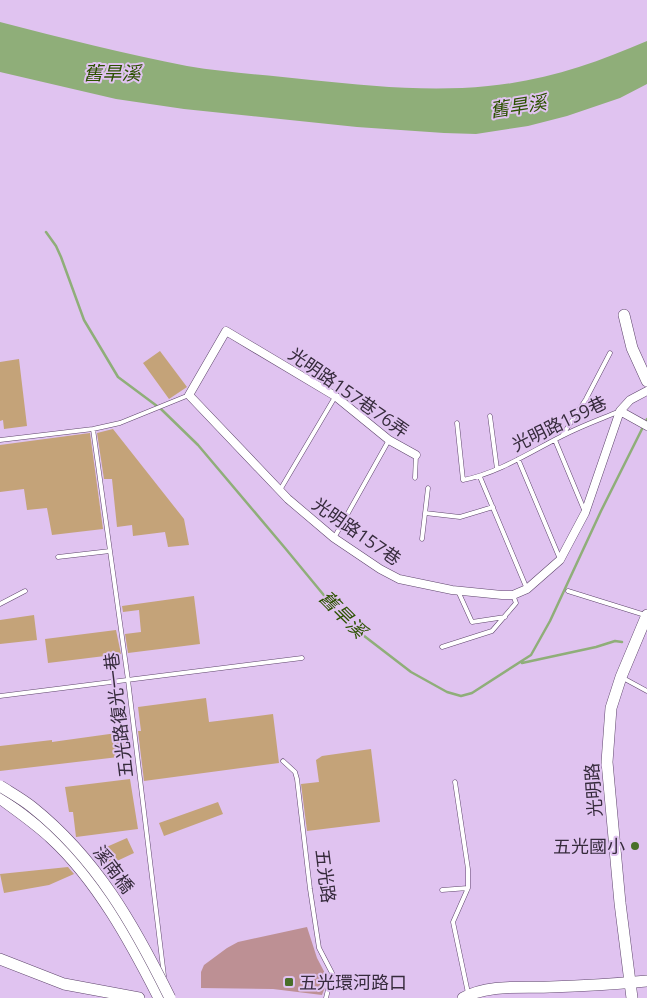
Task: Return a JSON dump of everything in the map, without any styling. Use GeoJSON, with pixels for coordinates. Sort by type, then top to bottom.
{"type":"FeatureCollection","features":[{"type":"Feature","properties":{"kind":"street"},"geometry":{"type":"LineString","coordinates":[[624,315],[632,348],[647,381]]}},
{"type":"Feature","properties":{"kind":"street","name":"光明路157巷76弄"},"geometry":{"type":"LineString","coordinates":[[189,395],[226,331],[335,396],[389,440],[416,455]]}},
{"type":"Feature","properties":{"kind":"street","name":"光明路159巷"},"geometry":{"type":"LineString","coordinates":[[623,412],[630,400],[647,391]]}},
{"type":"Feature","properties":{"kind":"street","name":"光明路157巷"},"geometry":{"type":"LineString","coordinates":[[189,395],[288,500],[334,538],[380,569],[399,579],[458,591],[513,595],[527,590],[560,560],[585,513],[623,412]]}},
{"type":"Feature","properties":{"kind":"street"},"geometry":{"type":"LineString","coordinates":[[623,412],[647,426]]}},
{"type":"Feature","properties":{"kind":"street","name":"光明路"},"geometry":{"type":"LineString","coordinates":[[632,998],[620,904],[607,762],[611,708],[621,677],[647,615]]}},
{"type":"Feature","properties":{"kind":"street","name":"溪南橋"},"geometry":{"type":"LineString","coordinates":[[0,786],[31,806],[69,840],[85,858],[128,918],[169,998]]}},
{"type":"Feature","properties":{"kind":"street","name":"溪南橋"},"geometry":{"type":"LineString","coordinates":[[0,798],[52,839],[78,868],[107,906],[135,950],[159,998]]}},
{"type":"Feature","properties":{"kind":"street"},"geometry":{"type":"LineString","coordinates":[[0,960],[64,984],[139,998]]}},
{"type":"Feature","properties":{"kind":"street"},"geometry":{"type":"LineString","coordinates":[[465,996],[487,990],[516,987],[550,987],[647,981]]}},
{"type":"Feature","properties":{"kind":"lane"},"geometry":{"type":"LineString","coordinates":[[562,436],[586,399],[610,354]]}},
{"type":"Feature","properties":{"kind":"lane"},"geometry":{"type":"LineString","coordinates":[[0,440],[120,423],[189,395]]}},
{"type":"Feature","properties":{"kind":"lane"},"geometry":{"type":"LineString","coordinates":[[280,490],[335,396]]}},
{"type":"Feature","properties":{"kind":"lane","name":"光明路159巷"},"geometry":{"type":"LineString","coordinates":[[480,477],[562,436],[623,412]]}},
{"type":"Feature","properties":{"kind":"lane"},"geometry":{"type":"LineString","coordinates":[[490,416],[497,469]]}},
{"type":"Feature","properties":{"kind":"lane"},"geometry":{"type":"LineString","coordinates":[[457,423],[463,480],[480,477],[527,590]]}},
{"type":"Feature","properties":{"kind":"lane","name":"五光路復光一巷"},"geometry":{"type":"LineString","coordinates":[[93,428],[169,998]]}},
{"type":"Feature","properties":{"kind":"lane"},"geometry":{"type":"LineString","coordinates":[[334,538],[389,440]]}},
{"type":"Feature","properties":{"kind":"lane"},"geometry":{"type":"LineString","coordinates":[[555,440],[585,513]]}},
{"type":"Feature","properties":{"kind":"lane"},"geometry":{"type":"LineString","coordinates":[[415,478],[416,455]]}},
{"type":"Feature","properties":{"kind":"lane"},"geometry":{"type":"LineString","coordinates":[[518,459],[560,560]]}},
{"type":"Feature","properties":{"kind":"lane"},"geometry":{"type":"LineString","coordinates":[[422,539],[428,488]]}},
{"type":"Feature","properties":{"kind":"lane"},"geometry":{"type":"LineString","coordinates":[[425,513],[460,517],[493,507]]}},
{"type":"Feature","properties":{"kind":"lane"},"geometry":{"type":"LineString","coordinates":[[58,557],[110,551]]}},
{"type":"Feature","properties":{"kind":"lane"},"geometry":{"type":"LineString","coordinates":[[0,604],[25,591]]}},
{"type":"Feature","properties":{"kind":"lane"},"geometry":{"type":"LineString","coordinates":[[458,591],[472,622],[505,617]]}},
{"type":"Feature","properties":{"kind":"lane"},"geometry":{"type":"LineString","coordinates":[[568,591],[647,615]]}},
{"type":"Feature","properties":{"kind":"lane"},"geometry":{"type":"LineString","coordinates":[[442,647],[492,631],[516,603],[513,595]]}},
{"type":"Feature","properties":{"kind":"lane"},"geometry":{"type":"LineString","coordinates":[[0,696],[302,658]]}},
{"type":"Feature","properties":{"kind":"lane"},"geometry":{"type":"LineString","coordinates":[[621,677],[647,691]]}},
{"type":"Feature","properties":{"kind":"lane","name":"五光路"},"geometry":{"type":"LineString","coordinates":[[283,761],[295,772],[297,780],[319,948],[332,973],[326,998]]}},
{"type":"Feature","properties":{"kind":"lane"},"geometry":{"type":"LineString","coordinates":[[455,782],[468,869],[468,888],[453,922],[465,996]]}},
{"type":"Feature","properties":{"kind":"lane"},"geometry":{"type":"LineString","coordinates":[[442,890],[468,888]]}},
{"type":"Feature","properties":{"kind":"lane"},"geometry":{"type":"LineString","coordinates":[[0,955],[0,960]]}},
{"type":"Feature","properties":{"kind":"shaded area"},"geometry":{"type":"Polygon","coordinates":[[[307,927],[317,958],[328,979],[322,995],[273,989],[201,988],[201,972],[204,965],[227,948],[238,942],[307,927]]]}},
{"type":"Feature","properties":{"kind":"water","name":"舊旱溪"},"geometry":{"type":"Polygon","coordinates":[[[0,22],[187,66],[333,82],[422,88],[466,88],[529,80],[589,64],[647,41],[647,84],[620,98],[567,116],[528,126],[476,134],[357,127],[184,109],[116,99],[0,72],[0,22]]]}},
{"type":"Feature","properties":{"kind":"building"},"geometry":{"type":"Polygon","coordinates":[[[160,351],[187,387],[169,399],[143,363],[160,351]]]}},
{"type":"Feature","properties":{"kind":"building"},"geometry":{"type":"Polygon","coordinates":[[[19,359],[27,426],[4,429],[3,420],[0,421],[0,362],[19,359]]]}},
{"type":"Feature","properties":{"kind":"building"},"geometry":{"type":"Polygon","coordinates":[[[113,429],[184,519],[189,545],[168,547],[165,532],[133,536],[132,525],[117,527],[112,479],[104,479],[97,433],[113,429]]]}},
{"type":"Feature","properties":{"kind":"building"},"geometry":{"type":"Polygon","coordinates":[[[90,433],[103,529],[52,535],[47,508],[27,510],[24,489],[0,492],[0,445],[90,433]]]}},
{"type":"Feature","properties":{"kind":"building"},"geometry":{"type":"Polygon","coordinates":[[[194,596],[200,644],[128,653],[125,634],[141,632],[139,610],[123,612],[122,606],[194,596]]]}},
{"type":"Feature","properties":{"kind":"building"},"geometry":{"type":"Polygon","coordinates":[[[34,615],[37,640],[0,644],[0,620],[34,615]]]}},
{"type":"Feature","properties":{"kind":"building"},"geometry":{"type":"Polygon","coordinates":[[[116,630],[121,654],[48,663],[45,639],[116,630]]]}},
{"type":"Feature","properties":{"kind":"building"},"geometry":{"type":"Polygon","coordinates":[[[206,698],[209,722],[273,714],[279,763],[144,781],[138,731],[141,731],[138,707],[206,698]]]}},
{"type":"Feature","properties":{"kind":"building"},"geometry":{"type":"Polygon","coordinates":[[[124,732],[127,756],[0,771],[0,746],[52,740],[52,742],[124,732]]]}},
{"type":"Feature","properties":{"kind":"building"},"geometry":{"type":"Polygon","coordinates":[[[371,749],[380,822],[307,831],[301,784],[319,782],[316,760],[322,756],[371,749]]]}},
{"type":"Feature","properties":{"kind":"building"},"geometry":{"type":"Polygon","coordinates":[[[130,779],[138,829],[76,837],[73,812],[69,812],[65,787],[130,779]]]}},
{"type":"Feature","properties":{"kind":"building"},"geometry":{"type":"Polygon","coordinates":[[[218,802],[223,814],[164,836],[159,823],[218,802]]]}},
{"type":"Feature","properties":{"kind":"building"},"geometry":{"type":"Polygon","coordinates":[[[127,838],[134,853],[102,868],[95,852],[127,838]]]}},
{"type":"Feature","properties":{"kind":"building"},"geometry":{"type":"Polygon","coordinates":[[[68,867],[74,874],[49,885],[4,893],[0,874],[68,867]]]}},
{"type":"Feature","properties":{"kind":"waterway","name":"舊旱溪"},"geometry":{"type":"LineString","coordinates":[[46,232],[61,257],[84,320],[118,377],[161,409],[198,445],[346,622],[411,672],[447,692],[461,696],[472,693],[531,655],[550,621],[601,511],[647,419]]}},
{"type":"Feature","properties":{"kind":"waterway"},"geometry":{"type":"LineString","coordinates":[[522,663],[615,641],[622,642]]}},
{"type":"Feature","properties":{"kind":"place","name":"五光國小"},"geometry":{"type":"Point","coordinates":[635,846]}},
{"type":"Feature","properties":{"kind":"place","name":"五光環河路口"},"geometry":{"type":"Point","coordinates":[289,982]}}]}
